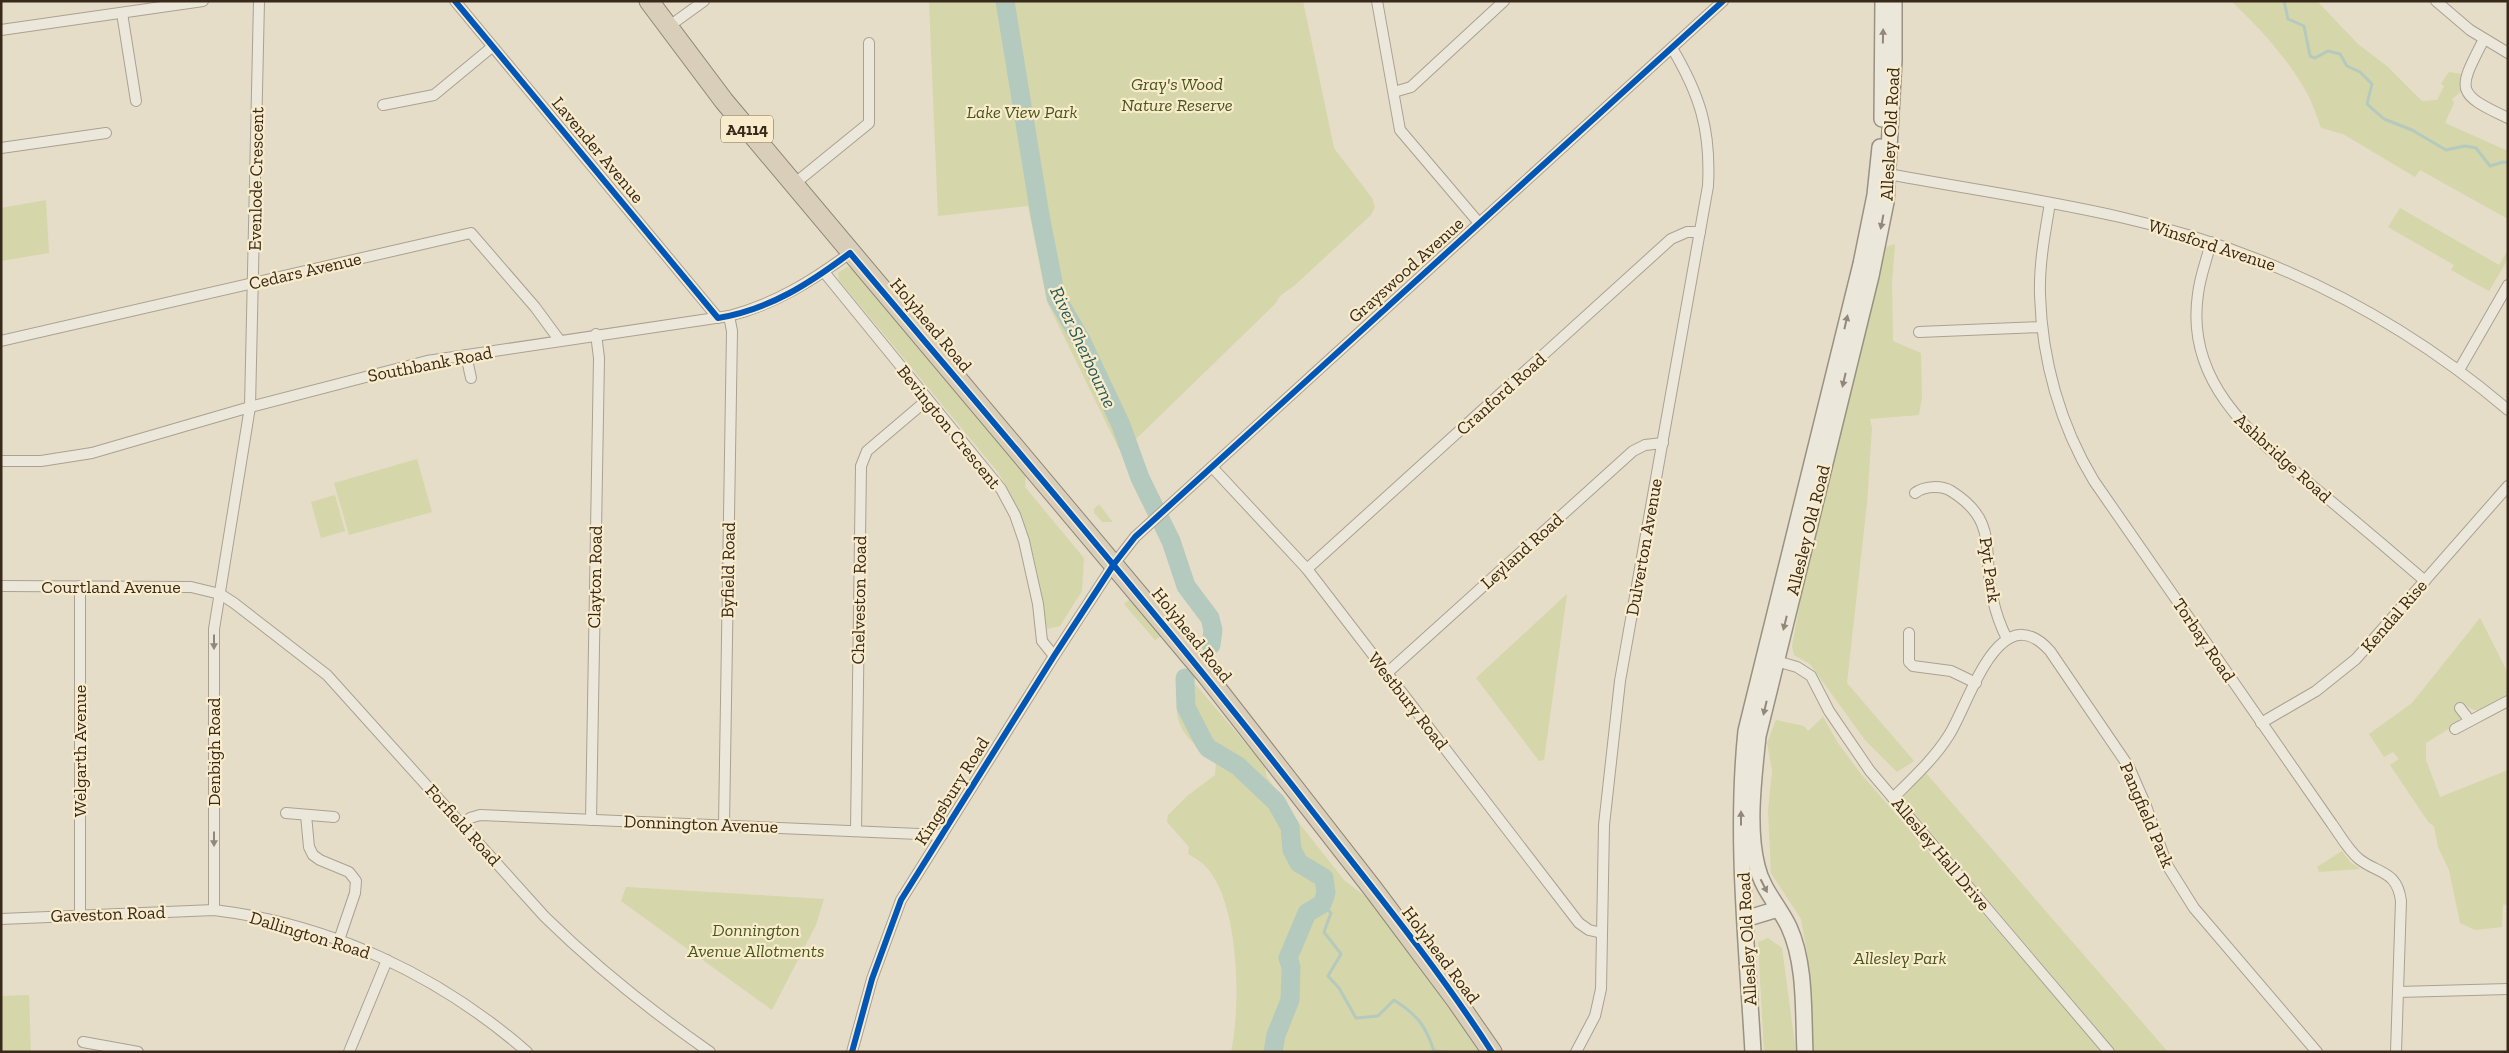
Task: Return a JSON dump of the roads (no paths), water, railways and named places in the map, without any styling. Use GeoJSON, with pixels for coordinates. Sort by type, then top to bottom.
{"type":"FeatureCollection","features":[{"type":"Feature","properties":{"kind":"highway","name":"Holyhead Road"},"geometry":{"type":"LineString","coordinates":[[649,1],[724,101],[1207,676],[1385,904],[1492,1052]]}},
{"type":"Feature","properties":{"kind":"main road","name":"Allesley Old Road"},"geometry":{"type":"LineString","coordinates":[[1753,1052],[1745,919],[1741,799],[1746,731],[1879,241],[1886,202],[1882,118],[1883,1]]}},
{"type":"Feature","properties":{"kind":"main road","name":"Allesley Old Road"},"geometry":{"type":"LineString","coordinates":[[1884,173],[1894,1]]}},
{"type":"Feature","properties":{"kind":"main road","name":"Allesley Old Road"},"geometry":{"type":"LineString","coordinates":[[1805,1052],[1799,962],[1789,928],[1765,888],[1756,864],[1753,800],[1758,736],[1826,431]]}},
{"type":"Feature","properties":{"kind":"main road"},"geometry":{"type":"LineString","coordinates":[[1745,919],[1778,909]]}},
{"type":"Feature","properties":{"kind":"street"},"geometry":{"type":"LineString","coordinates":[[1,30],[203,1]]}},
{"type":"Feature","properties":{"kind":"street","name":"Evenlode Crescent"},"geometry":{"type":"LineString","coordinates":[[220,594],[250,407],[259,1]]}},
{"type":"Feature","properties":{"kind":"street","name":"Lavender Avenue"},"geometry":{"type":"LineString","coordinates":[[455,1],[492,47],[723,317]]}},
{"type":"Feature","properties":{"kind":"street"},"geometry":{"type":"LineString","coordinates":[[668,27],[704,1]]}},
{"type":"Feature","properties":{"kind":"street"},"geometry":{"type":"LineString","coordinates":[[1377,1],[1400,130],[1479,224]]}},
{"type":"Feature","properties":{"kind":"street"},"geometry":{"type":"LineString","coordinates":[[1394,92],[1411,87],[1504,1]]}},
{"type":"Feature","properties":{"kind":"street","name":"Grayswood Avenue"},"geometry":{"type":"LineString","coordinates":[[1114,564],[1135,537],[1151,522],[1723,1]]}},
{"type":"Feature","properties":{"kind":"street"},"geometry":{"type":"LineString","coordinates":[[2436,1],[2484,39],[2508,53]]}},
{"type":"Feature","properties":{"kind":"street"},"geometry":{"type":"LineString","coordinates":[[122,13],[136,101]]}},
{"type":"Feature","properties":{"kind":"street"},"geometry":{"type":"LineString","coordinates":[[2484,39],[2468,74],[2465,86],[2472,100],[2477,104],[2508,118]]}},
{"type":"Feature","properties":{"kind":"street"},"geometry":{"type":"LineString","coordinates":[[794,184],[869,123],[869,43]]}},
{"type":"Feature","properties":{"kind":"street"},"geometry":{"type":"LineString","coordinates":[[383,105],[434,95],[492,47]]}},
{"type":"Feature","properties":{"kind":"street","name":"Dulverton Avenue"},"geometry":{"type":"LineString","coordinates":[[1576,1052],[1590,1027],[1598,1005],[1601,989],[1604,825],[1612,742],[1629,630],[1708,186],[1708,138],[1697,95],[1690,78],[1672,48]]}},
{"type":"Feature","properties":{"kind":"street"},"geometry":{"type":"LineString","coordinates":[[1,148],[106,133]]}},
{"type":"Feature","properties":{"kind":"street","name":"Winsford Avenue"},"geometry":{"type":"LineString","coordinates":[[1884,173],[2120,217],[2211,242],[2273,264],[2335,293],[2395,327],[2458,370],[2508,410]]}},
{"type":"Feature","properties":{"kind":"street","name":"Torbay Road"},"geometry":{"type":"LineString","coordinates":[[2050,203],[2040,277],[2042,327],[2048,363],[2058,403],[2084,464],[2262,723],[2355,855],[2388,875],[2399,888],[2401,900],[2396,1052]]}},
{"type":"Feature","properties":{"kind":"street","name":"Cranford Road"},"geometry":{"type":"LineString","coordinates":[[1307,569],[1671,240],[1687,232],[1700,232]]}},
{"type":"Feature","properties":{"kind":"street","name":"Cedars Avenue"},"geometry":{"type":"LineString","coordinates":[[1,341],[471,233],[535,307],[560,341]]}},
{"type":"Feature","properties":{"kind":"street","name":"Ashbridge Road"},"geometry":{"type":"LineString","coordinates":[[2211,242],[2198,294],[2197,316],[2201,346],[2217,390],[2250,432],[2425,581]]}},
{"type":"Feature","properties":{"kind":"street","name":"Southbank Road"},"geometry":{"type":"LineString","coordinates":[[1,461],[41,461],[92,453],[250,407],[426,361],[596,334],[723,317],[774,301],[797,290],[850,253]]}},
{"type":"Feature","properties":{"kind":"street","name":"Bevington Crescent"},"geometry":{"type":"LineString","coordinates":[[824,272],[927,400],[985,467],[1001,489],[1015,515],[1030,564],[1042,641],[1054,656]]}},
{"type":"Feature","properties":{"kind":"street"},"geometry":{"type":"LineString","coordinates":[[2458,370],[2508,285]]}},
{"type":"Feature","properties":{"kind":"street","name":"Byfield Road"},"geometry":{"type":"LineString","coordinates":[[723,317],[732,331],[724,825]]}},
{"type":"Feature","properties":{"kind":"street"},"geometry":{"type":"LineString","coordinates":[[1919,332],[2042,327]]}},
{"type":"Feature","properties":{"kind":"street","name":"Clayton Road"},"geometry":{"type":"LineString","coordinates":[[591,820],[599,358],[596,334]]}},
{"type":"Feature","properties":{"kind":"street"},"geometry":{"type":"LineString","coordinates":[[466,355],[471,378]]}},
{"type":"Feature","properties":{"kind":"street","name":"Chelveston Road"},"geometry":{"type":"LineString","coordinates":[[856,830],[860,466],[867,451],[927,400]]}},
{"type":"Feature","properties":{"kind":"street","name":"Leyland Road"},"geometry":{"type":"LineString","coordinates":[[1387,673],[1633,450],[1645,445],[1663,442]]}},
{"type":"Feature","properties":{"kind":"street","name":"Westbury Road"},"geometry":{"type":"LineString","coordinates":[[1212,467],[1307,569],[1579,923],[1589,930],[1602,933]]}},
{"type":"Feature","properties":{"kind":"street","name":"Kendal Rise"},"geometry":{"type":"LineString","coordinates":[[2262,723],[2316,691],[2356,659],[2508,486]]}},
{"type":"Feature","properties":{"kind":"street","name":"Pyt Park"},"geometry":{"type":"LineString","coordinates":[[1915,493],[1924,488],[1946,488],[1962,498],[1977,512],[1986,534],[1992,598],[2007,639]]}},
{"type":"Feature","properties":{"kind":"street","name":"Kingsbury Road"},"geometry":{"type":"LineString","coordinates":[[852,1052],[872,979],[896,911],[1054,656],[1114,564]]}},
{"type":"Feature","properties":{"kind":"street","name":"Courtland Avenue"},"geometry":{"type":"LineString","coordinates":[[1,586],[190,587],[220,594]]}},
{"type":"Feature","properties":{"kind":"street","name":"Welgarth Avenue"},"geometry":{"type":"LineString","coordinates":[[80,586],[80,915]]}},
{"type":"Feature","properties":{"kind":"street","name":"Forfield Road"},"geometry":{"type":"LineString","coordinates":[[220,594],[326,676],[546,917],[577,948],[627,991],[710,1052]]}},
{"type":"Feature","properties":{"kind":"street","name":"Denbigh Road"},"geometry":{"type":"LineString","coordinates":[[214,910],[214,629],[220,594]]}},
{"type":"Feature","properties":{"kind":"street"},"geometry":{"type":"LineString","coordinates":[[1909,633],[1909,662],[1914,666],[1952,671],[1976,683]]}},
{"type":"Feature","properties":{"kind":"street","name":"Pangfield Park"},"geometry":{"type":"LineString","coordinates":[[2007,639],[2014,636],[2030,637],[2038,640],[2050,651],[2129,767],[2146,806],[2167,865],[2178,885],[2194,908],[2317,1052]]}},
{"type":"Feature","properties":{"kind":"street"},"geometry":{"type":"LineString","coordinates":[[1893,798],[1939,751],[1950,734],[1992,651],[2007,639]]}},
{"type":"Feature","properties":{"kind":"street","name":"Allesley Hall Drive"},"geometry":{"type":"LineString","coordinates":[[1776,661],[1797,667],[1811,676],[1845,736],[1893,798],[2109,1052]]}},
{"type":"Feature","properties":{"kind":"street"},"geometry":{"type":"LineString","coordinates":[[2455,729],[2508,701]]}},
{"type":"Feature","properties":{"kind":"street"},"geometry":{"type":"LineString","coordinates":[[2460,708],[2470,721]]}},
{"type":"Feature","properties":{"kind":"street"},"geometry":{"type":"LineString","coordinates":[[286,813],[334,816]]}},
{"type":"Feature","properties":{"kind":"street"},"geometry":{"type":"LineString","coordinates":[[306,815],[309,847],[313,855],[320,860],[349,872],[356,882],[355,893],[339,940]]}},
{"type":"Feature","properties":{"kind":"street","name":"Donnington Avenue"},"geometry":{"type":"LineString","coordinates":[[462,825],[470,818],[480,815],[942,835]]}},
{"type":"Feature","properties":{"kind":"street","name":"Gaveston Road"},"geometry":{"type":"LineString","coordinates":[[1,919],[214,910]]}},
{"type":"Feature","properties":{"kind":"street","name":"Dallington Road"},"geometry":{"type":"LineString","coordinates":[[214,910],[245,914],[339,940],[387,960],[432,983],[486,1018],[526,1052]]}},
{"type":"Feature","properties":{"kind":"street"},"geometry":{"type":"LineString","coordinates":[[349,1052],[387,960]]}},
{"type":"Feature","properties":{"kind":"street"},"geometry":{"type":"LineString","coordinates":[[2398,992],[2508,989]]}},
{"type":"Feature","properties":{"kind":"street"},"geometry":{"type":"LineString","coordinates":[[83,1042],[138,1052]]}},
{"type":"Feature","properties":{"kind":"waterway","name":"River Sherbourne"},"geometry":{"type":"LineString","coordinates":[[1005,1],[1040,215],[1056,297],[1081,340],[1121,425],[1140,478],[1171,541],[1186,586],[1210,618],[1213,630],[1211,645]]}},
{"type":"Feature","properties":{"kind":"waterway"},"geometry":{"type":"LineString","coordinates":[[2284,1],[2288,19],[2304,26],[2310,56],[2315,58],[2328,51],[2340,54],[2347,66],[2360,72],[2372,84],[2367,104],[2384,119],[2412,130],[2446,150],[2465,146],[2476,148],[2490,166],[2503,162],[2508,163]]}},
{"type":"Feature","properties":{"kind":"waterway","name":"River Sherbourne"},"geometry":{"type":"LineString","coordinates":[[1185,678],[1186,707],[1208,748],[1238,766],[1276,802],[1290,827],[1292,850],[1299,863],[1324,878],[1326,893],[1322,904],[1307,913],[1288,958],[1291,967],[1290,1000],[1276,1035],[1273,1052]]}},
{"type":"Feature","properties":{"kind":"waterway"},"geometry":{"type":"LineString","coordinates":[[1322,904],[1331,913],[1324,932],[1341,954],[1328,976],[1339,988],[1356,1018],[1378,1016],[1394,1000],[1419,1021],[1434,1051],[1447,1052]]}},
{"type":"Feature","properties":{"kind":"park label","name":"Gray's Wood Nature Reserve"},"geometry":{"type":"Point","coordinates":[1177,94]}},
{"type":"Feature","properties":{"kind":"park label","name":"Lake View Park"},"geometry":{"type":"Point","coordinates":[1022,112]}},
{"type":"Feature","properties":{"kind":"park label","name":"Donnington Avenue Allotments"},"geometry":{"type":"Point","coordinates":[756,940]}},
{"type":"Feature","properties":{"kind":"park label","name":"Allesley Park"},"geometry":{"type":"Point","coordinates":[1900,958]}}]}
